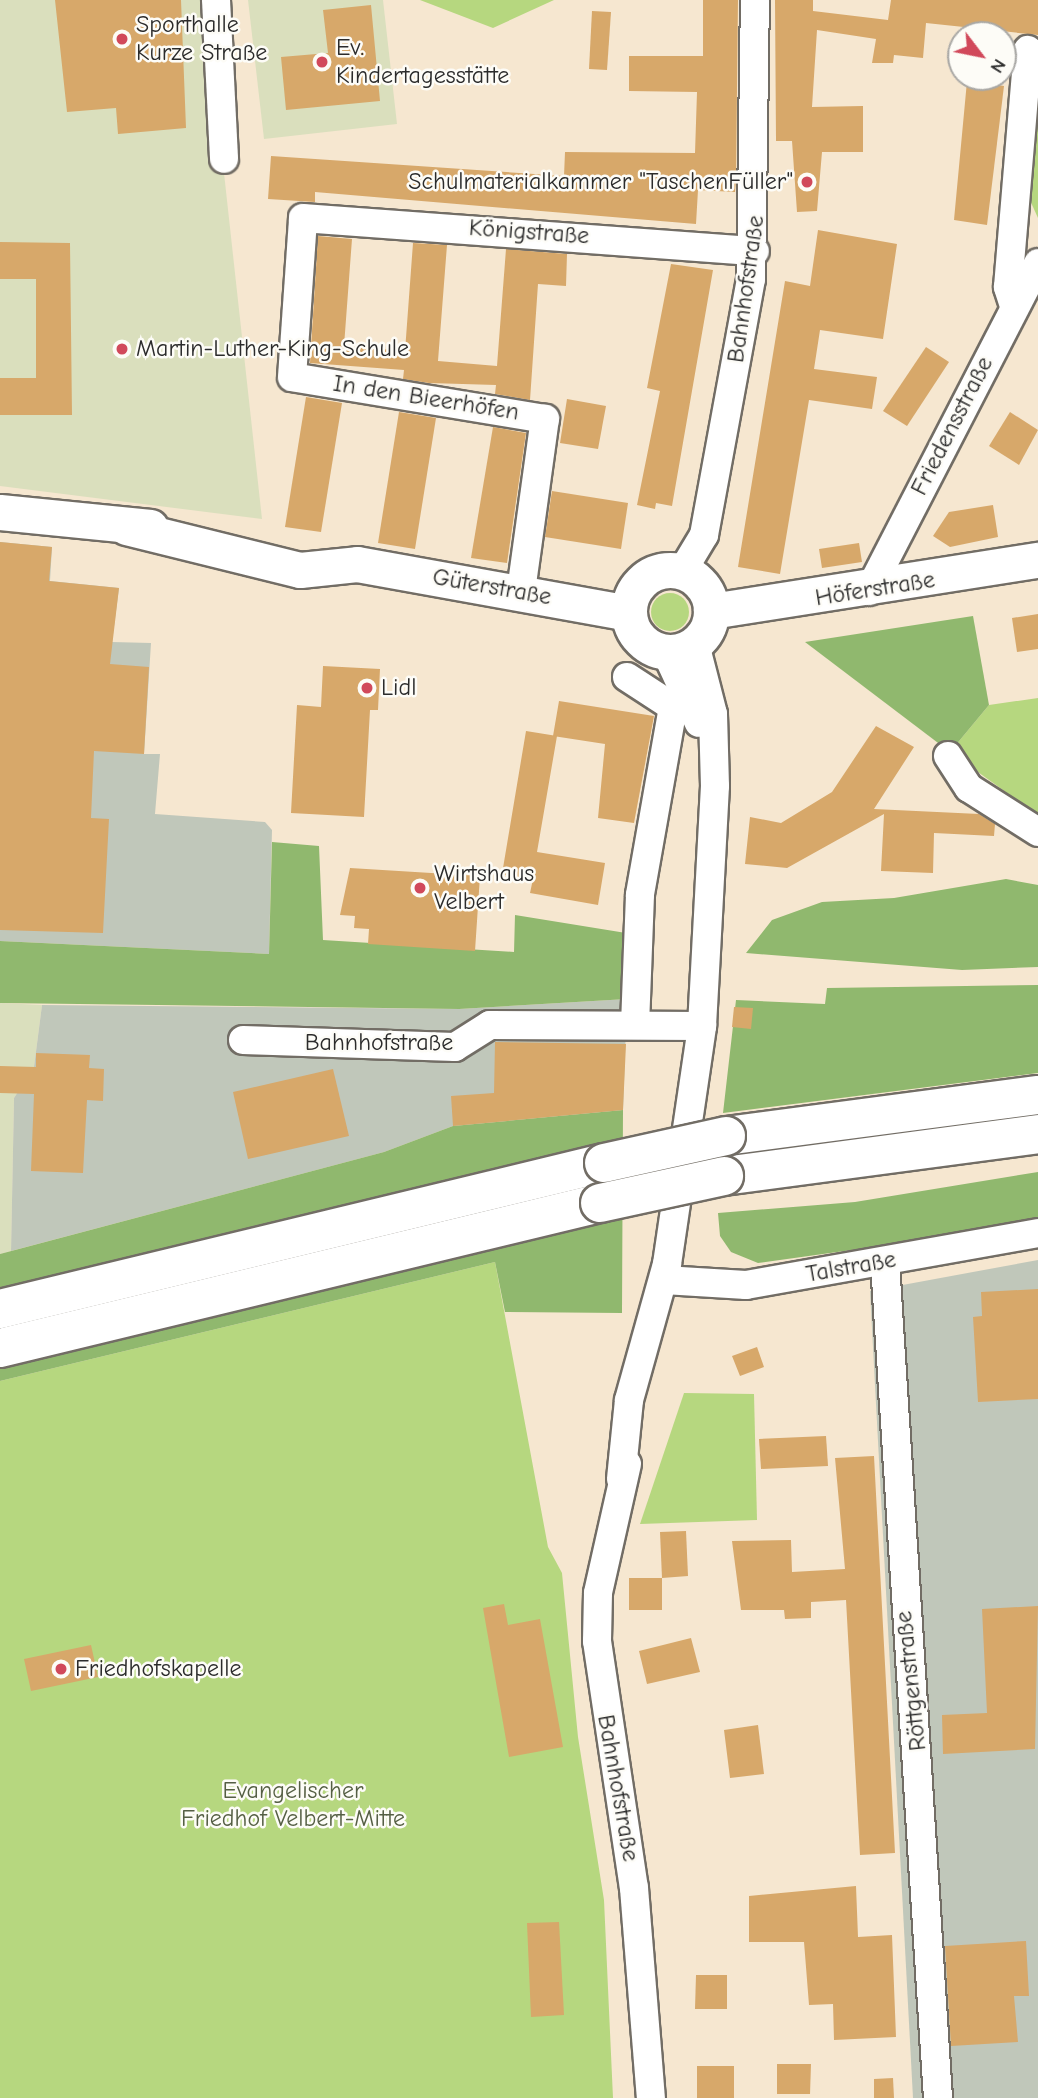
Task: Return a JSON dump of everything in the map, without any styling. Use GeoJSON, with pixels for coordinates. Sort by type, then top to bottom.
{"type":"FeatureCollection","features":[{"type":"Feature","properties":{"kind":"highway"},"geometry":{"type":"LineString","coordinates":[[0,1309],[726,1136],[1038,1095]]}},
{"type":"Feature","properties":{"kind":"highway"},"geometry":{"type":"LineString","coordinates":[[0,1348],[600,1203],[724,1176],[1038,1134]]}},
{"type":"Feature","properties":{"kind":"main road","name":"Güterstraße"},"geometry":{"type":"LineString","coordinates":[[0,512],[126,527],[187,528],[348,555],[357,564],[521,591],[628,613]]}},
{"type":"Feature","properties":{"kind":"main road","name":"Höferstraße"},"geometry":{"type":"LineString","coordinates":[[711,611],[869,591],[1038,560]]}},
{"type":"Feature","properties":{"kind":"main road"},"geometry":{"type":"LineString","coordinates":[[683,570],[702,585],[711,611],[681,648],[639,639],[628,613],[643,580],[683,570]]}},
{"type":"Feature","properties":{"kind":"street"},"geometry":{"type":"LineString","coordinates":[[216,0],[224,159]]}},
{"type":"Feature","properties":{"kind":"street","name":"Bahnhofstraße"},"geometry":{"type":"LineString","coordinates":[[683,570],[704,535],[755,251],[755,0]]}},
{"type":"Feature","properties":{"kind":"street"},"geometry":{"type":"LineString","coordinates":[[1014,306],[1009,287],[1028,50]]}},
{"type":"Feature","properties":{"kind":"street","name":"Königstraße"},"geometry":{"type":"LineString","coordinates":[[303,218],[755,251]]}},
{"type":"Feature","properties":{"kind":"street","name":"In den Bieerhöfen"},"geometry":{"type":"LineString","coordinates":[[303,218],[292,377],[545,419],[521,591]]}},
{"type":"Feature","properties":{"kind":"street","name":"Friedensstraße"},"geometry":{"type":"LineString","coordinates":[[869,591],[1038,263]]}},
{"type":"Feature","properties":{"kind":"street","name":"Bahnhofstraße"},"geometry":{"type":"LineString","coordinates":[[651,2098],[634,1888],[597,1641],[598,1593],[621,1479],[629,1400],[649,1308],[664,1280],[702,1026],[715,786],[681,648]]}},
{"type":"Feature","properties":{"kind":"street"},"geometry":{"type":"LineString","coordinates":[[627,677],[673,707],[640,894],[635,1023]]}},
{"type":"Feature","properties":{"kind":"street"},"geometry":{"type":"LineString","coordinates":[[948,756],[969,788],[1038,832]]}},
{"type":"Feature","properties":{"kind":"street","name":"Bahnhofstraße"},"geometry":{"type":"LineString","coordinates":[[243,1040],[455,1047],[490,1025],[635,1023],[702,1026]]}},
{"type":"Feature","properties":{"kind":"street","name":"Talstraße"},"geometry":{"type":"LineString","coordinates":[[664,1280],[725,1287],[885,1263],[1038,1233]]}},
{"type":"Feature","properties":{"kind":"street","name":"Röttgenstraße"},"geometry":{"type":"LineString","coordinates":[[885,1263],[938,2098]]}},
{"type":"Feature","properties":{"kind":"shaded area","name":"Martin-Luther-King-Schule"},"geometry":{"type":"Polygon","coordinates":[[[0,0],[205,0],[262,519],[0,486],[0,0]]]}},
{"type":"Feature","properties":{"kind":"shaded area","name":"Ev. Kindertagesstätte"},"geometry":{"type":"Polygon","coordinates":[[[248,0],[383,0],[397,124],[264,139],[248,0]]]}},
{"type":"Feature","properties":{"kind":"shaded area"},"geometry":{"type":"Polygon","coordinates":[[[0,542],[52,547],[50,581],[119,588],[112,642],[151,643],[144,754],[160,754],[155,814],[265,822],[272,830],[269,954],[0,941],[0,542]]]}},
{"type":"Feature","properties":{"kind":"shaded area"},"geometry":{"type":"Polygon","coordinates":[[[627,999],[623,1110],[453,1126],[384,1152],[11,1251],[14,1098],[34,1067],[42,1005],[459,1009],[627,999]]]}},
{"type":"Feature","properties":{"kind":"shaded area"},"geometry":{"type":"Polygon","coordinates":[[[0,1003],[42,1005],[34,1067],[14,1098],[11,1251],[0,1254],[0,1003]]]}},
{"type":"Feature","properties":{"kind":"shaded area"},"geometry":{"type":"Polygon","coordinates":[[[1038,1260],[1038,2098],[913,2098],[870,1291],[1038,1260]]]}},
{"type":"Feature","properties":{"kind":"green space"},"geometry":{"type":"Polygon","coordinates":[[[420,0],[554,0],[493,28],[420,0]]]}},
{"type":"Feature","properties":{"kind":"green space"},"geometry":{"type":"Polygon","coordinates":[[[1038,77],[1038,218],[1024,187],[1038,77]]]}},
{"type":"Feature","properties":{"kind":"green space"},"geometry":{"type":"Polygon","coordinates":[[[670,593],[684,598],[689,612],[684,626],[670,631],[656,626],[651,612],[656,598],[670,593]]]}},
{"type":"Feature","properties":{"kind":"green space"},"geometry":{"type":"Polygon","coordinates":[[[973,616],[989,705],[950,752],[805,642],[973,616]]]}},
{"type":"Feature","properties":{"kind":"green space"},"geometry":{"type":"Polygon","coordinates":[[[1038,698],[1038,815],[950,752],[989,705],[1038,698]]]}},
{"type":"Feature","properties":{"kind":"green space"},"geometry":{"type":"Polygon","coordinates":[[[272,842],[319,846],[323,940],[514,952],[515,915],[626,933],[627,999],[459,1009],[0,1003],[0,941],[269,954],[272,842]]]}},
{"type":"Feature","properties":{"kind":"green space"},"geometry":{"type":"Polygon","coordinates":[[[1006,879],[1038,885],[1038,967],[962,970],[746,953],[772,920],[822,902],[894,898],[1006,879]]]}},
{"type":"Feature","properties":{"kind":"green space"},"geometry":{"type":"Polygon","coordinates":[[[1038,985],[1038,1073],[723,1113],[736,1000],[825,1004],[827,988],[1038,985]]]}},
{"type":"Feature","properties":{"kind":"green space"},"geometry":{"type":"Polygon","coordinates":[[[623,1110],[622,1313],[505,1312],[495,1262],[0,1381],[0,1254],[384,1152],[453,1126],[623,1110]]]}},
{"type":"Feature","properties":{"kind":"green space"},"geometry":{"type":"Polygon","coordinates":[[[1038,1172],[1038,1224],[758,1263],[731,1252],[720,1236],[718,1213],[855,1202],[1038,1172]]]}},
{"type":"Feature","properties":{"kind":"green space","name":"Evangelischer Friedhof Velbert-Mitte"},"geometry":{"type":"Polygon","coordinates":[[[495,1262],[548,1547],[562,1573],[578,1737],[604,1900],[613,2098],[0,2098],[0,1381],[495,1262]]]}},
{"type":"Feature","properties":{"kind":"green space"},"geometry":{"type":"Polygon","coordinates":[[[684,1393],[754,1394],[757,1520],[640,1524],[684,1393]]]}},
{"type":"Feature","properties":{"kind":"building","name":"Sporthalle Kurze Straße"},"geometry":{"type":"Polygon","coordinates":[[[55,0],[181,0],[186,128],[118,134],[116,108],[67,112],[55,0]]]}},
{"type":"Feature","properties":{"kind":"building"},"geometry":{"type":"Polygon","coordinates":[[[703,0],[738,0],[736,181],[735,192],[698,190],[696,224],[315,192],[315,202],[268,199],[271,156],[564,176],[565,152],[695,153],[697,92],[629,91],[629,56],[703,56],[703,0]]]}},
{"type":"Feature","properties":{"kind":"building"},"geometry":{"type":"Polygon","coordinates":[[[775,0],[813,0],[813,11],[888,20],[891,0],[1038,0],[1038,35],[1017,33],[1017,21],[947,21],[947,25],[926,23],[923,58],[894,55],[893,63],[872,63],[876,39],[817,30],[812,107],[863,106],[863,152],[822,152],[817,211],[797,212],[792,141],[776,141],[775,0]]]}},
{"type":"Feature","properties":{"kind":"building"},"geometry":{"type":"Polygon","coordinates":[[[371,5],[380,101],[286,110],[281,57],[328,53],[323,10],[371,5]]]}},
{"type":"Feature","properties":{"kind":"building"},"geometry":{"type":"Polygon","coordinates":[[[592,11],[611,12],[607,70],[589,69],[592,11]]]}},
{"type":"Feature","properties":{"kind":"building"},"geometry":{"type":"Polygon","coordinates":[[[966,91],[1003,91],[987,225],[954,220],[966,91]]]}},
{"type":"Feature","properties":{"kind":"building"},"geometry":{"type":"Polygon","coordinates":[[[818,230],[897,244],[883,339],[820,330],[814,369],[877,377],[872,409],[809,400],[780,574],[738,567],[785,281],[810,286],[818,230]]]}},
{"type":"Feature","properties":{"kind":"building"},"geometry":{"type":"Polygon","coordinates":[[[318,236],[352,239],[344,346],[405,351],[413,243],[447,245],[438,361],[497,366],[506,249],[567,254],[566,286],[538,284],[530,400],[495,394],[496,385],[429,383],[403,379],[404,370],[310,363],[318,236]]]}},
{"type":"Feature","properties":{"kind":"building"},"geometry":{"type":"Polygon","coordinates":[[[0,242],[70,243],[72,415],[0,415],[0,378],[36,378],[36,279],[0,279],[0,242]]]}},
{"type":"Feature","properties":{"kind":"building"},"geometry":{"type":"Polygon","coordinates":[[[671,264],[713,270],[672,506],[656,503],[655,509],[637,505],[660,391],[647,388],[671,264]]]}},
{"type":"Feature","properties":{"kind":"building"},"geometry":{"type":"Polygon","coordinates":[[[926,347],[949,362],[907,426],[883,411],[926,347]]]}},
{"type":"Feature","properties":{"kind":"building"},"geometry":{"type":"Polygon","coordinates":[[[306,397],[342,403],[321,532],[285,527],[306,397]]]}},
{"type":"Feature","properties":{"kind":"building"},"geometry":{"type":"Polygon","coordinates":[[[567,399],[606,406],[598,449],[560,443],[567,399]]]}},
{"type":"Feature","properties":{"kind":"building"},"geometry":{"type":"Polygon","coordinates":[[[399,412],[436,418],[415,549],[378,543],[399,412]]]}},
{"type":"Feature","properties":{"kind":"building"},"geometry":{"type":"Polygon","coordinates":[[[1010,412],[1038,430],[1019,465],[989,446],[1010,412]]]}},
{"type":"Feature","properties":{"kind":"building"},"geometry":{"type":"Polygon","coordinates":[[[493,427],[526,433],[507,563],[471,558],[493,427]]]}},
{"type":"Feature","properties":{"kind":"building"},"geometry":{"type":"Polygon","coordinates":[[[552,491],[628,503],[621,549],[545,537],[552,491]]]}},
{"type":"Feature","properties":{"kind":"building"},"geometry":{"type":"Polygon","coordinates":[[[993,505],[998,537],[950,547],[933,536],[949,512],[993,505]]]}},
{"type":"Feature","properties":{"kind":"building"},"geometry":{"type":"Polygon","coordinates":[[[0,542],[52,547],[49,581],[119,588],[110,664],[149,667],[144,754],[94,751],[91,818],[109,819],[103,933],[0,930],[0,542]]]}},
{"type":"Feature","properties":{"kind":"building"},"geometry":{"type":"Polygon","coordinates":[[[859,543],[862,562],[822,568],[819,549],[859,543]]]}},
{"type":"Feature","properties":{"kind":"building"},"geometry":{"type":"Polygon","coordinates":[[[1038,614],[1038,649],[1017,652],[1012,618],[1038,614]]]}},
{"type":"Feature","properties":{"kind":"building"},"geometry":{"type":"Polygon","coordinates":[[[323,666],[380,669],[378,710],[370,710],[364,817],[291,813],[297,705],[321,707],[323,666]]]}},
{"type":"Feature","properties":{"kind":"building"},"geometry":{"type":"Polygon","coordinates":[[[559,701],[654,716],[634,823],[598,818],[605,744],[553,736],[559,701]]]}},
{"type":"Feature","properties":{"kind":"building"},"geometry":{"type":"Polygon","coordinates":[[[876,726],[914,747],[874,809],[979,814],[995,824],[994,836],[934,833],[933,873],[881,871],[884,814],[787,868],[745,864],[750,817],[781,823],[832,792],[876,726]]]}},
{"type":"Feature","properties":{"kind":"building"},"geometry":{"type":"Polygon","coordinates":[[[526,731],[557,736],[537,852],[605,863],[598,905],[530,893],[533,879],[502,874],[526,731]]]}},
{"type":"Feature","properties":{"kind":"building"},"geometry":{"type":"Polygon","coordinates":[[[350,868],[480,876],[475,951],[368,944],[369,929],[354,928],[355,916],[340,915],[350,868]]]}},
{"type":"Feature","properties":{"kind":"building"},"geometry":{"type":"Polygon","coordinates":[[[734,1007],[753,1008],[751,1029],[732,1027],[734,1007]]]}},
{"type":"Feature","properties":{"kind":"building"},"geometry":{"type":"Polygon","coordinates":[[[495,1042],[626,1044],[623,1110],[453,1126],[451,1096],[494,1093],[495,1042]]]}},
{"type":"Feature","properties":{"kind":"building"},"geometry":{"type":"Polygon","coordinates":[[[36,1053],[90,1055],[89,1068],[104,1069],[103,1101],[87,1100],[83,1173],[31,1171],[34,1094],[0,1093],[0,1066],[36,1067],[36,1053]]]}},
{"type":"Feature","properties":{"kind":"building"},"geometry":{"type":"Polygon","coordinates":[[[333,1069],[349,1136],[248,1159],[233,1092],[333,1069]]]}},
{"type":"Feature","properties":{"kind":"building"},"geometry":{"type":"Polygon","coordinates":[[[1038,1289],[1038,1399],[978,1402],[973,1317],[982,1316],[981,1292],[1038,1289]]]}},
{"type":"Feature","properties":{"kind":"building"},"geometry":{"type":"Polygon","coordinates":[[[757,1347],[764,1367],[740,1376],[732,1356],[757,1347]]]}},
{"type":"Feature","properties":{"kind":"building"},"geometry":{"type":"Polygon","coordinates":[[[826,1436],[828,1466],[761,1469],[759,1439],[826,1436]]]}},
{"type":"Feature","properties":{"kind":"building"},"geometry":{"type":"Polygon","coordinates":[[[874,1456],[895,1853],[860,1855],[846,1600],[811,1602],[811,1618],[785,1619],[784,1610],[741,1610],[732,1541],[791,1540],[792,1572],[845,1569],[835,1458],[874,1456]]]}},
{"type":"Feature","properties":{"kind":"building"},"geometry":{"type":"Polygon","coordinates":[[[686,1531],[688,1576],[662,1578],[660,1532],[686,1531]]]}},
{"type":"Feature","properties":{"kind":"building"},"geometry":{"type":"Polygon","coordinates":[[[629,1578],[662,1578],[662,1610],[629,1610],[629,1578]]]}},
{"type":"Feature","properties":{"kind":"building"},"geometry":{"type":"Polygon","coordinates":[[[504,1604],[508,1625],[540,1619],[563,1747],[509,1757],[483,1608],[504,1604]]]}},
{"type":"Feature","properties":{"kind":"building"},"geometry":{"type":"Polygon","coordinates":[[[1038,1606],[1035,1749],[943,1754],[942,1715],[987,1713],[982,1609],[1038,1606]]]}},
{"type":"Feature","properties":{"kind":"building"},"geometry":{"type":"Polygon","coordinates":[[[691,1638],[700,1672],[647,1684],[639,1651],[691,1638]]]}},
{"type":"Feature","properties":{"kind":"building","name":"Friedhofskapelle"},"geometry":{"type":"Polygon","coordinates":[[[91,1645],[98,1677],[31,1691],[24,1659],[91,1645]]]}},
{"type":"Feature","properties":{"kind":"building"},"geometry":{"type":"Polygon","coordinates":[[[758,1725],[764,1774],[730,1778],[724,1730],[758,1725]]]}},
{"type":"Feature","properties":{"kind":"building"},"geometry":{"type":"Polygon","coordinates":[[[856,1886],[858,1937],[892,1935],[896,2037],[834,2040],[833,2004],[809,2005],[804,1942],[749,1942],[749,1896],[856,1886]]]}},
{"type":"Feature","properties":{"kind":"building"},"geometry":{"type":"Polygon","coordinates":[[[559,1922],[564,2015],[531,2017],[527,1923],[559,1922]]]}},
{"type":"Feature","properties":{"kind":"building"},"geometry":{"type":"Polygon","coordinates":[[[1026,1941],[1029,1996],[1014,1996],[1018,2042],[951,2046],[945,1946],[1026,1941]]]}},
{"type":"Feature","properties":{"kind":"building"},"geometry":{"type":"Polygon","coordinates":[[[696,1975],[727,1975],[727,2009],[695,2009],[696,1975]]]}},
{"type":"Feature","properties":{"kind":"building"},"geometry":{"type":"Polygon","coordinates":[[[777,2064],[811,2064],[810,2094],[777,2094],[777,2064]]]}},
{"type":"Feature","properties":{"kind":"building"},"geometry":{"type":"Polygon","coordinates":[[[697,2066],[734,2066],[734,2098],[697,2098],[697,2066]]]}},
{"type":"Feature","properties":{"kind":"building"},"geometry":{"type":"Polygon","coordinates":[[[893,2078],[894,2098],[874,2098],[874,2079],[893,2078]]]}},
{"type":"Feature","properties":{"kind":"place","name":"Sporthalle Kurze Straße"},"geometry":{"type":"Point","coordinates":[122,39]}},
{"type":"Feature","properties":{"kind":"place","name":"Ev. Kindertagesstätte"},"geometry":{"type":"Point","coordinates":[322,62]}},
{"type":"Feature","properties":{"kind":"place","name":"Schulmaterialkammer \"TaschenFüller\""},"geometry":{"type":"Point","coordinates":[807,182]}},
{"type":"Feature","properties":{"kind":"place","name":"Martin-Luther-King-Schule"},"geometry":{"type":"Point","coordinates":[122,349]}},
{"type":"Feature","properties":{"kind":"place","name":"Lidl"},"geometry":{"type":"Point","coordinates":[367,688]}},
{"type":"Feature","properties":{"kind":"place","name":"Wirtshaus Velbert"},"geometry":{"type":"Point","coordinates":[420,888]}},
{"type":"Feature","properties":{"kind":"place","name":"Friedhofskapelle"},"geometry":{"type":"Point","coordinates":[61,1669]}}]}
